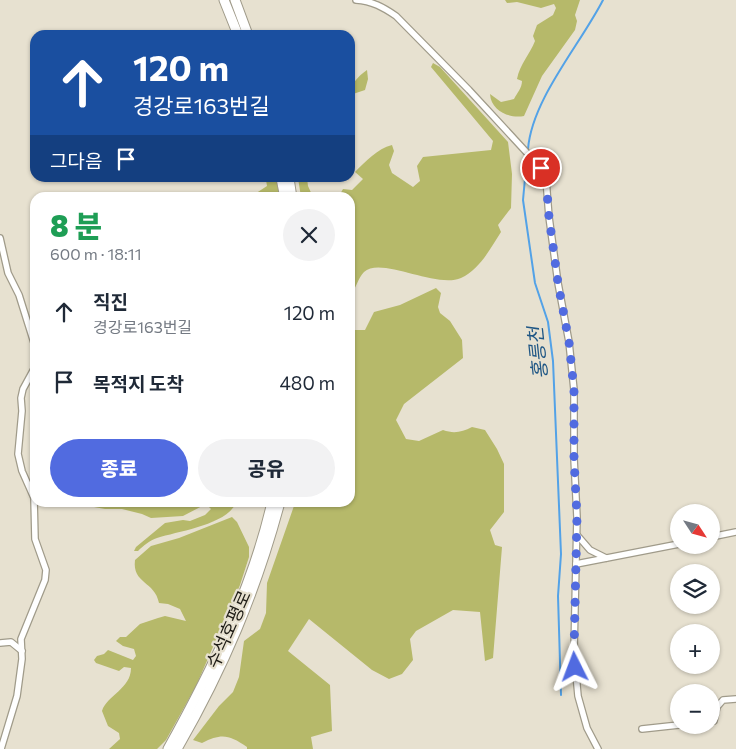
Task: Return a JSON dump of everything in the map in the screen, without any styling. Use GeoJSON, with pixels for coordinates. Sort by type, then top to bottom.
{"type":"FeatureCollection","features":[{"type":"Feature","properties":{"kind":"highway"},"geometry":{"type":"LineString","coordinates":[[231,2],[237,30]]}},
{"type":"Feature","properties":{"kind":"highway"},"geometry":{"type":"LineString","coordinates":[[231,2],[245,30]]}},
{"type":"Feature","properties":{"kind":"highway","name":"수석호평로"},"geometry":{"type":"LineString","coordinates":[[168,749],[206,678],[230,627],[250,579],[271,507]]}},
{"type":"Feature","properties":{"kind":"highway","name":"수석호평로"},"geometry":{"type":"LineString","coordinates":[[177,749],[220,669],[249,601],[279,507]]}},
{"type":"Feature","properties":{"kind":"street"},"geometry":{"type":"LineString","coordinates":[[356,0],[382,7],[396,16],[469,90],[541,168],[546,179],[549,217],[558,283],[569,342],[574,390],[577,534],[574,652],[578,696],[586,728],[598,749]]}},
{"type":"Feature","properties":{"kind":"street"},"geometry":{"type":"LineString","coordinates":[[0,238],[8,272],[19,295],[30,330]]}},
{"type":"Feature","properties":{"kind":"street"},"geometry":{"type":"LineString","coordinates":[[30,376],[23,389],[21,398],[22,411],[18,454],[22,471],[30,489]]}},
{"type":"Feature","properties":{"kind":"street"},"geometry":{"type":"LineString","coordinates":[[1,749],[17,696],[22,659],[21,639],[45,580],[46,570],[35,539],[34,507]]}},
{"type":"Feature","properties":{"kind":"street"},"geometry":{"type":"LineString","coordinates":[[720,535],[736,532]]}},
{"type":"Feature","properties":{"kind":"street"},"geometry":{"type":"LineString","coordinates":[[577,534],[583,544],[590,550],[606,558]]}},
{"type":"Feature","properties":{"kind":"street"},"geometry":{"type":"LineString","coordinates":[[576,564],[670,546]]}},
{"type":"Feature","properties":{"kind":"street"},"geometry":{"type":"LineString","coordinates":[[0,643],[11,642],[22,651]]}},
{"type":"Feature","properties":{"kind":"street"},"geometry":{"type":"LineString","coordinates":[[720,704],[723,700],[736,698]]}},
{"type":"Feature","properties":{"kind":"street"},"geometry":{"type":"LineString","coordinates":[[642,729],[670,726]]}},
{"type":"Feature","properties":{"kind":"green space"},"geometry":{"type":"Polygon","coordinates":[[[505,0],[580,0],[575,15],[577,21],[575,30],[542,76],[524,116],[519,117],[507,115],[498,109],[491,100],[490,94],[501,102],[514,99],[522,84],[522,81],[517,79],[518,74],[535,41],[533,36],[537,25],[553,15],[556,8],[554,4],[541,8],[517,2],[507,3],[505,0]]]}},
{"type":"Feature","properties":{"kind":"green space"},"geometry":{"type":"Polygon","coordinates":[[[433,63],[440,67],[508,142],[512,174],[511,208],[498,225],[501,232],[484,258],[474,269],[461,278],[450,280],[438,279],[396,270],[372,268],[362,274],[355,288],[355,192],[341,192],[343,189],[352,190],[363,179],[355,172],[377,152],[392,145],[394,151],[389,165],[392,173],[413,187],[420,181],[417,166],[423,157],[491,150],[493,141],[431,67],[433,63]]]}},
{"type":"Feature","properties":{"kind":"green space"},"geometry":{"type":"Polygon","coordinates":[[[367,70],[368,79],[365,90],[355,93],[355,81],[367,70]]]}},
{"type":"Feature","properties":{"kind":"green space"},"geometry":{"type":"Polygon","coordinates":[[[266,182],[277,182],[279,192],[258,192],[267,186],[266,182]]]}},
{"type":"Feature","properties":{"kind":"green space"},"geometry":{"type":"Polygon","coordinates":[[[299,182],[308,182],[311,192],[300,192],[299,182]]]}},
{"type":"Feature","properties":{"kind":"green space"},"geometry":{"type":"Polygon","coordinates":[[[436,288],[441,293],[438,307],[440,313],[450,321],[462,340],[463,358],[404,404],[396,420],[406,439],[419,441],[443,430],[458,432],[472,427],[485,430],[504,464],[504,512],[490,530],[495,545],[502,547],[493,658],[485,661],[480,612],[453,610],[416,631],[410,639],[413,660],[402,674],[389,679],[372,670],[309,619],[288,651],[330,685],[332,731],[311,737],[313,749],[247,749],[241,743],[225,737],[215,738],[202,743],[193,740],[219,706],[233,692],[239,677],[244,641],[260,629],[266,613],[267,583],[294,507],[355,507],[355,330],[365,330],[374,312],[400,305],[436,288]]]}},
{"type":"Feature","properties":{"kind":"green space"},"geometry":{"type":"Polygon","coordinates":[[[94,507],[200,507],[183,516],[151,518],[122,509],[94,507]]]}},
{"type":"Feature","properties":{"kind":"green space"},"geometry":{"type":"Polygon","coordinates":[[[209,507],[234,507],[223,517],[212,522],[154,539],[138,551],[134,551],[136,547],[165,523],[183,520],[190,521],[205,515],[211,509],[209,507]]]}},
{"type":"Feature","properties":{"kind":"green space"},"geometry":{"type":"Polygon","coordinates":[[[232,517],[237,522],[249,547],[249,557],[240,585],[196,686],[166,740],[157,749],[109,749],[120,739],[119,733],[108,726],[102,711],[109,700],[123,687],[130,675],[131,668],[124,667],[119,671],[96,663],[94,660],[97,656],[104,654],[108,650],[133,660],[136,656],[134,649],[123,646],[116,641],[120,637],[126,637],[140,624],[165,616],[186,621],[180,609],[168,604],[159,603],[153,590],[137,574],[135,560],[151,546],[179,538],[232,517]]]}},
{"type":"Feature","properties":{"kind":"waterway","name":"홍릉천"},"geometry":{"type":"LineString","coordinates":[[528,149],[531,130],[547,92],[603,0]]}},
{"type":"Feature","properties":{"kind":"waterway","name":"홍릉천"},"geometry":{"type":"LineString","coordinates":[[527,157],[523,200],[535,283],[548,322],[553,361],[561,554],[558,596],[561,695]]}},
{"type":"Feature","properties":{"kind":"route"},"geometry":{"type":"LineString","coordinates":[[541,168],[546,179],[549,217],[558,283],[569,342],[574,390],[574,458],[577,517],[575,667]]}}]}
